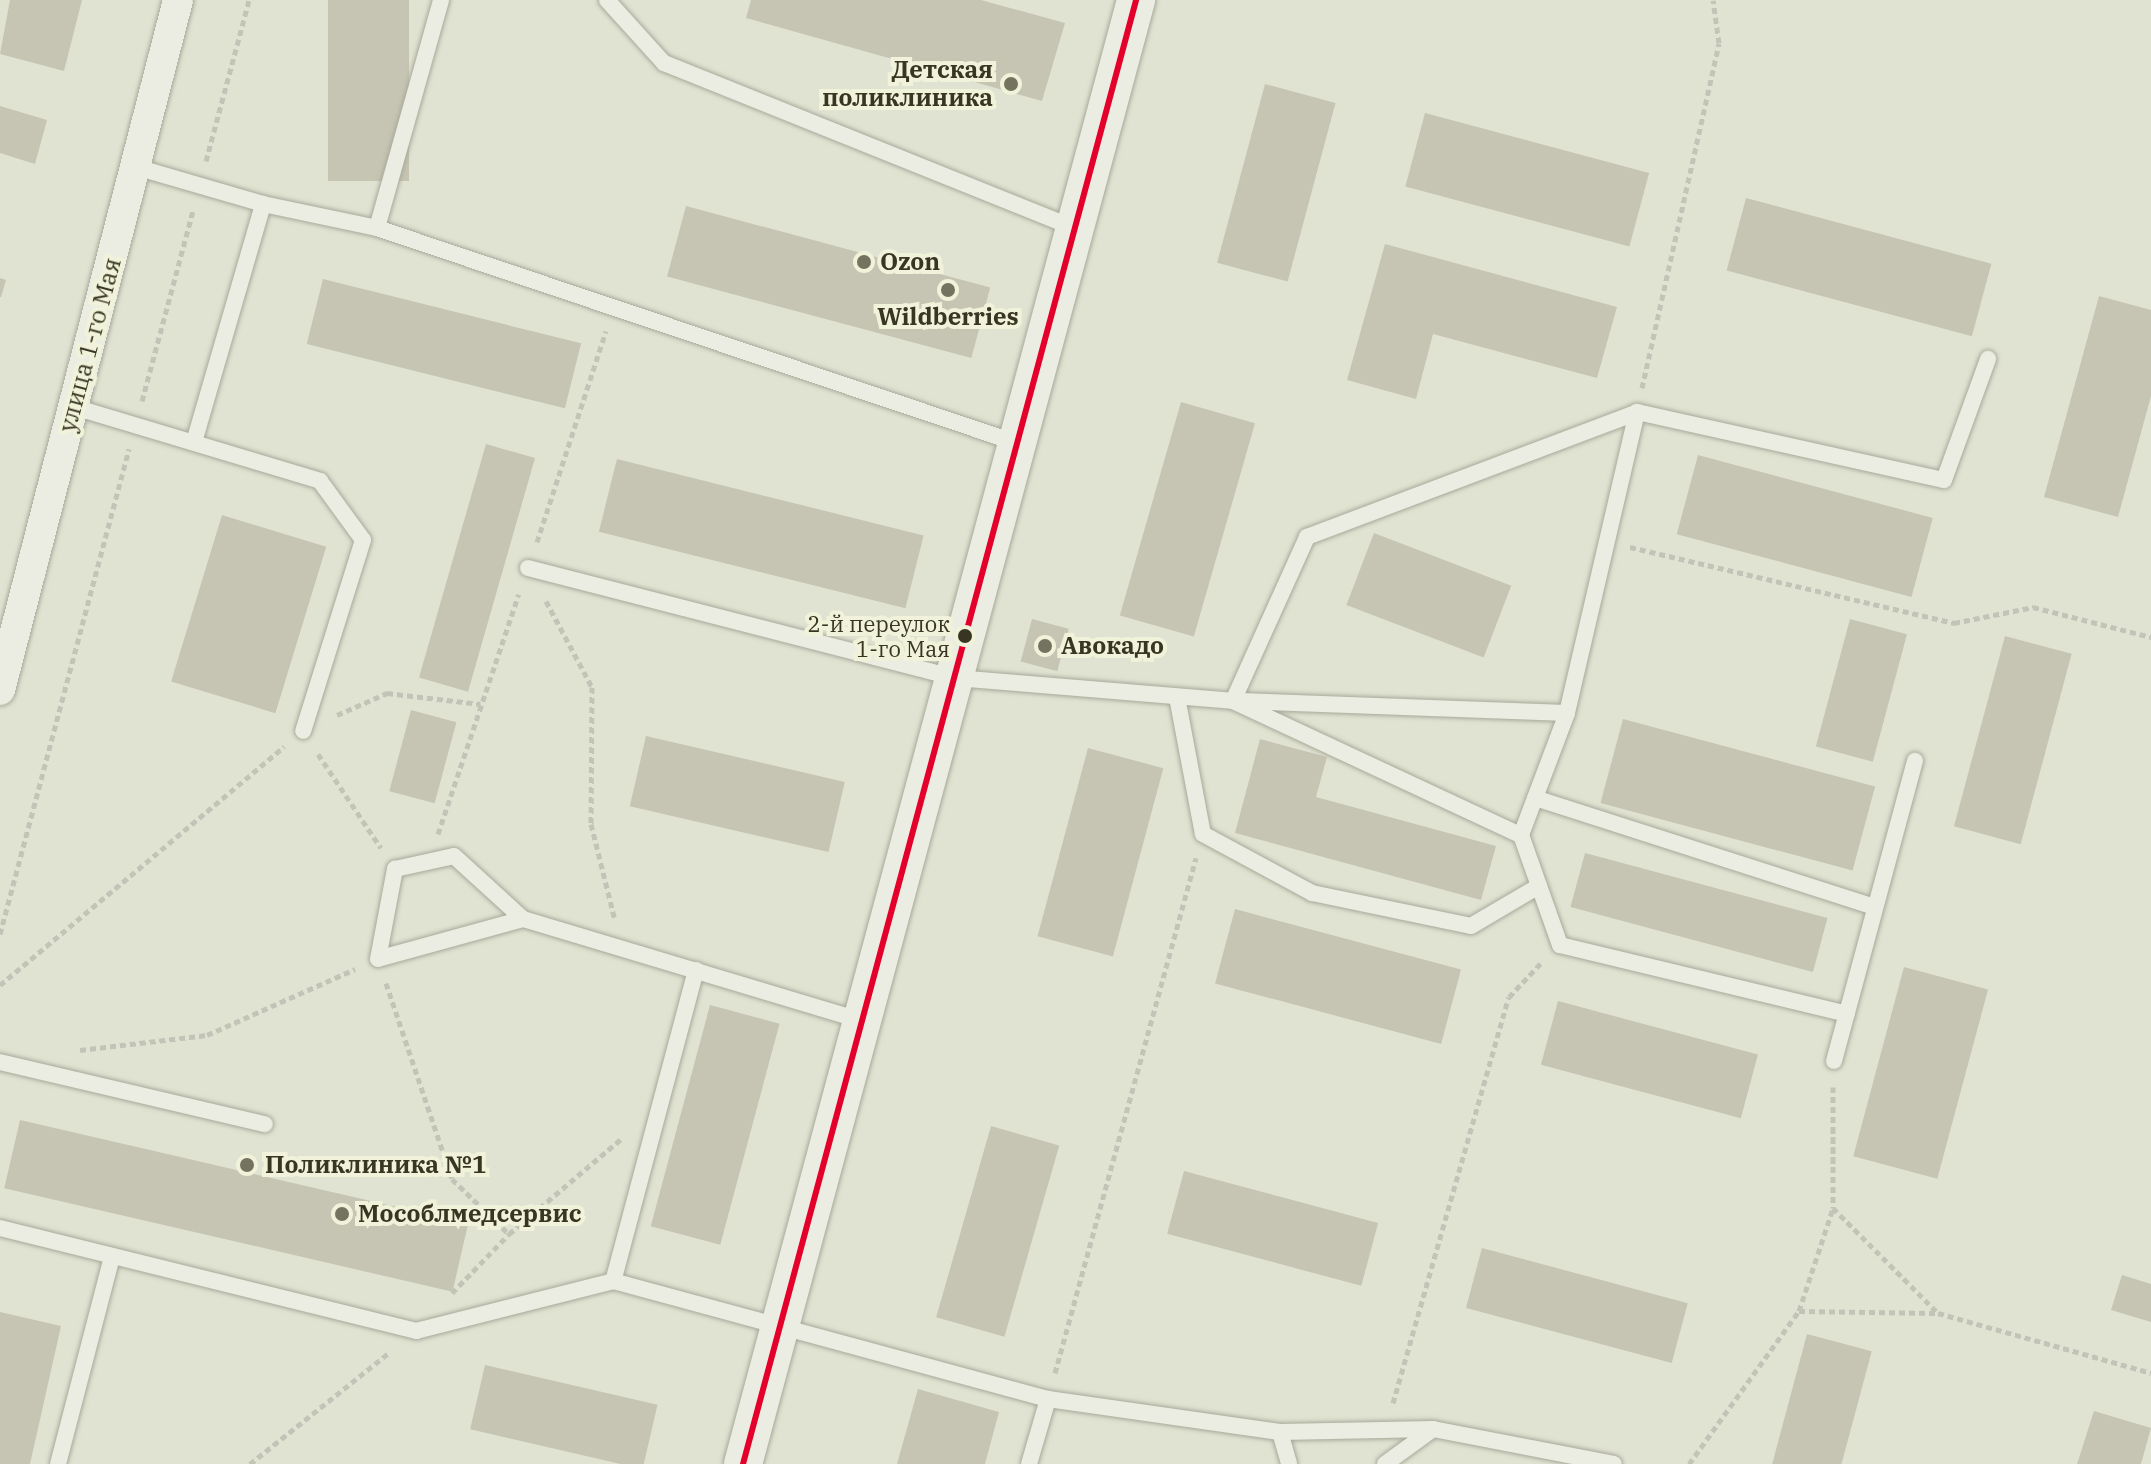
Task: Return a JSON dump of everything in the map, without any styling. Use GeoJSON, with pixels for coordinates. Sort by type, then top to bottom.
{"type":"FeatureCollection","features":[{"type":"Feature","properties":{"kind":"street","name":"улица 1-го Мая"},"geometry":{"type":"LineString","coordinates":[[0,690],[178,0]]}},
{"type":"Feature","properties":{"kind":"street"},"geometry":{"type":"LineString","coordinates":[[743,1464],[1136,0]]}},
{"type":"Feature","properties":{"kind":"lane"},"geometry":{"type":"LineString","coordinates":[[377,228],[441,0]]}},
{"type":"Feature","properties":{"kind":"lane"},"geometry":{"type":"LineString","coordinates":[[607,0],[664,63],[1076,228]]}},
{"type":"Feature","properties":{"kind":"lane"},"geometry":{"type":"LineString","coordinates":[[136,167],[263,204],[377,228],[1017,443]]}},
{"type":"Feature","properties":{"kind":"lane"},"geometry":{"type":"LineString","coordinates":[[194,442],[263,204]]}},
{"type":"Feature","properties":{"kind":"lane"},"geometry":{"type":"LineString","coordinates":[[1233,701],[1307,537],[1637,412],[1944,480],[1988,359]]}},
{"type":"Feature","properties":{"kind":"lane"},"geometry":{"type":"LineString","coordinates":[[74,407],[320,481],[363,540],[303,731]]}},
{"type":"Feature","properties":{"kind":"lane"},"geometry":{"type":"LineString","coordinates":[[1637,412],[1567,713],[1521,835],[1560,945],[1847,1014]]}},
{"type":"Feature","properties":{"kind":"lane"},"geometry":{"type":"LineString","coordinates":[[528,568],[955,678],[1233,701],[1567,713]]}},
{"type":"Feature","properties":{"kind":"lane"},"geometry":{"type":"LineString","coordinates":[[1177,697],[1203,834],[1312,893],[1471,926],[1539,886]]}},
{"type":"Feature","properties":{"kind":"lane"},"geometry":{"type":"LineString","coordinates":[[1233,701],[1521,835]]}},
{"type":"Feature","properties":{"kind":"lane"},"geometry":{"type":"LineString","coordinates":[[1834,1061],[1915,761]]}},
{"type":"Feature","properties":{"kind":"lane"},"geometry":{"type":"LineString","coordinates":[[1535,798],[1875,907]]}},
{"type":"Feature","properties":{"kind":"lane"},"geometry":{"type":"LineString","coordinates":[[523,919],[378,959],[395,869],[454,856],[523,919],[863,1021]]}},
{"type":"Feature","properties":{"kind":"lane"},"geometry":{"type":"LineString","coordinates":[[613,1281],[696,970]]}},
{"type":"Feature","properties":{"kind":"lane"},"geometry":{"type":"LineString","coordinates":[[0,1062],[265,1124]]}},
{"type":"Feature","properties":{"kind":"lane"},"geometry":{"type":"LineString","coordinates":[[0,1228],[416,1331],[613,1281],[1048,1399],[1280,1432],[1433,1429],[1614,1464]]}},
{"type":"Feature","properties":{"kind":"lane"},"geometry":{"type":"LineString","coordinates":[[58,1464],[112,1256]]}},
{"type":"Feature","properties":{"kind":"lane"},"geometry":{"type":"LineString","coordinates":[[1029,1464],[1048,1399]]}},
{"type":"Feature","properties":{"kind":"lane"},"geometry":{"type":"LineString","coordinates":[[1385,1464],[1433,1429]]}},
{"type":"Feature","properties":{"kind":"lane"},"geometry":{"type":"LineString","coordinates":[[1280,1432],[1289,1464]]}},
{"type":"Feature","properties":{"kind":"path"},"geometry":{"type":"LineString","coordinates":[[0,934],[249,0]]}},
{"type":"Feature","properties":{"kind":"path"},"geometry":{"type":"LineString","coordinates":[[1637,412],[1719,43],[1713,0]]}},
{"type":"Feature","properties":{"kind":"path"},"geometry":{"type":"LineString","coordinates":[[1606,542],[1954,623],[2033,607],[2151,637]]}},
{"type":"Feature","properties":{"kind":"path"},"geometry":{"type":"LineString","coordinates":[[528,568],[592,687],[591,824],[622,949]]}},
{"type":"Feature","properties":{"kind":"path"},"geometry":{"type":"LineString","coordinates":[[0,985],[303,731],[387,693],[480,704]]}},
{"type":"Feature","properties":{"kind":"path"},"geometry":{"type":"LineString","coordinates":[[303,731],[395,869]]}},
{"type":"Feature","properties":{"kind":"path"},"geometry":{"type":"LineString","coordinates":[[1048,1399],[1203,834]]}},
{"type":"Feature","properties":{"kind":"path"},"geometry":{"type":"LineString","coordinates":[[1385,1430],[1509,997],[1560,945]]}},
{"type":"Feature","properties":{"kind":"path"},"geometry":{"type":"LineString","coordinates":[[74,1051],[207,1035],[378,959],[452,1179],[509,1234]]}},
{"type":"Feature","properties":{"kind":"path"},"geometry":{"type":"LineString","coordinates":[[1689,1464],[1799,1311],[1833,1208],[1834,1061]]}},
{"type":"Feature","properties":{"kind":"path"},"geometry":{"type":"LineString","coordinates":[[250,1464],[416,1331],[509,1234],[660,1106]]}},
{"type":"Feature","properties":{"kind":"path"},"geometry":{"type":"LineString","coordinates":[[1833,1208],[1938,1313]]}},
{"type":"Feature","properties":{"kind":"path"},"geometry":{"type":"LineString","coordinates":[[1799,1311],[1938,1313],[2151,1373]]}},
{"type":"Feature","properties":{"kind":"building"},"geometry":{"type":"Polygon","coordinates":[[[10,0],[82,0],[64,71],[0,54],[10,0]]]}},
{"type":"Feature","properties":{"kind":"building"},"geometry":{"type":"Polygon","coordinates":[[[328,0],[409,0],[409,181],[328,181],[328,0]]]}},
{"type":"Feature","properties":{"kind":"building"},"geometry":{"type":"Polygon","coordinates":[[[751,0],[981,0],[1065,23],[1042,101],[746,18],[751,0]]]}},
{"type":"Feature","properties":{"kind":"building"},"geometry":{"type":"Polygon","coordinates":[[[1265,84],[1336,103],[1288,282],[1217,263],[1265,84]]]}},
{"type":"Feature","properties":{"kind":"building"},"geometry":{"type":"Polygon","coordinates":[[[0,106],[47,120],[35,164],[0,153],[0,106]]]}},
{"type":"Feature","properties":{"kind":"building"},"geometry":{"type":"Polygon","coordinates":[[[1425,113],[1649,173],[1629,246],[1405,186],[1425,113]]]}},
{"type":"Feature","properties":{"kind":"building"},"geometry":{"type":"Polygon","coordinates":[[[1746,198],[1991,264],[1972,336],[1727,270],[1746,198]]]}},
{"type":"Feature","properties":{"kind":"building"},"geometry":{"type":"Polygon","coordinates":[[[686,206],[990,288],[971,358],[667,277],[686,206]]]}},
{"type":"Feature","properties":{"kind":"building"},"geometry":{"type":"Polygon","coordinates":[[[1385,244],[1617,307],[1597,378],[1433,334],[1416,399],[1347,380],[1385,244]]]}},
{"type":"Feature","properties":{"kind":"building"},"geometry":{"type":"Polygon","coordinates":[[[0,278],[6,280],[1,297],[0,297],[0,278]]]}},
{"type":"Feature","properties":{"kind":"building"},"geometry":{"type":"Polygon","coordinates":[[[323,279],[581,343],[565,408],[307,344],[323,279]]]}},
{"type":"Feature","properties":{"kind":"building"},"geometry":{"type":"Polygon","coordinates":[[[2099,296],[2151,310],[2151,396],[2118,517],[2044,497],[2099,296]]]}},
{"type":"Feature","properties":{"kind":"building"},"geometry":{"type":"Polygon","coordinates":[[[1181,402],[1255,423],[1194,637],[1120,615],[1181,402]]]}},
{"type":"Feature","properties":{"kind":"building"},"geometry":{"type":"Polygon","coordinates":[[[486,444],[535,458],[468,692],[419,678],[486,444]]]}},
{"type":"Feature","properties":{"kind":"building"},"geometry":{"type":"Polygon","coordinates":[[[1698,455],[1933,518],[1911,597],[1677,534],[1698,455]]]}},
{"type":"Feature","properties":{"kind":"building"},"geometry":{"type":"Polygon","coordinates":[[[617,459],[924,535],[905,608],[599,532],[617,459]]]}},
{"type":"Feature","properties":{"kind":"building"},"geometry":{"type":"Polygon","coordinates":[[[222,515],[326,547],[275,713],[171,681],[222,515]]]}},
{"type":"Feature","properties":{"kind":"building"},"geometry":{"type":"Polygon","coordinates":[[[1374,533],[1511,586],[1484,658],[1346,605],[1374,533]]]}},
{"type":"Feature","properties":{"kind":"building"},"geometry":{"type":"Polygon","coordinates":[[[1032,619],[1069,629],[1057,671],[1021,662],[1032,619]]]}},
{"type":"Feature","properties":{"kind":"building"},"geometry":{"type":"Polygon","coordinates":[[[1850,619],[1907,634],[1873,762],[1816,747],[1850,619]]]}},
{"type":"Feature","properties":{"kind":"building"},"geometry":{"type":"Polygon","coordinates":[[[2005,636],[2072,654],[2021,844],[1954,826],[2005,636]]]}},
{"type":"Feature","properties":{"kind":"building"},"geometry":{"type":"Polygon","coordinates":[[[411,710],[456,722],[435,803],[389,791],[411,710]]]}},
{"type":"Feature","properties":{"kind":"building"},"geometry":{"type":"Polygon","coordinates":[[[1623,719],[1875,787],[1853,871],[1600,803],[1623,719]]]}},
{"type":"Feature","properties":{"kind":"building"},"geometry":{"type":"Polygon","coordinates":[[[646,736],[845,782],[829,852],[630,806],[646,736]]]}},
{"type":"Feature","properties":{"kind":"building"},"geometry":{"type":"Polygon","coordinates":[[[1260,739],[1327,757],[1316,797],[1496,846],[1481,900],[1235,833],[1260,739]]]}},
{"type":"Feature","properties":{"kind":"building"},"geometry":{"type":"Polygon","coordinates":[[[1088,748],[1163,768],[1113,957],[1038,936],[1088,748]]]}},
{"type":"Feature","properties":{"kind":"building"},"geometry":{"type":"Polygon","coordinates":[[[1585,853],[1827,918],[1813,972],[1571,907],[1585,853]]]}},
{"type":"Feature","properties":{"kind":"building"},"geometry":{"type":"Polygon","coordinates":[[[1235,909],[1461,970],[1441,1044],[1215,983],[1235,909]]]}},
{"type":"Feature","properties":{"kind":"building"},"geometry":{"type":"Polygon","coordinates":[[[1904,967],[1988,990],[1937,1179],[1853,1156],[1904,967]]]}},
{"type":"Feature","properties":{"kind":"building"},"geometry":{"type":"Polygon","coordinates":[[[1558,1001],[1758,1055],[1741,1118],[1541,1065],[1558,1001]]]}},
{"type":"Feature","properties":{"kind":"building"},"geometry":{"type":"Polygon","coordinates":[[[710,1005],[780,1024],[720,1245],[651,1226],[710,1005]]]}},
{"type":"Feature","properties":{"kind":"building"},"geometry":{"type":"Polygon","coordinates":[[[20,1120],[468,1223],[452,1292],[4,1188],[20,1120]]]}},
{"type":"Feature","properties":{"kind":"building"},"geometry":{"type":"Polygon","coordinates":[[[991,1126],[1059,1146],[1004,1337],[936,1317],[991,1126]]]}},
{"type":"Feature","properties":{"kind":"building"},"geometry":{"type":"Polygon","coordinates":[[[1184,1171],[1378,1223],[1361,1286],[1167,1234],[1184,1171]]]}},
{"type":"Feature","properties":{"kind":"building"},"geometry":{"type":"Polygon","coordinates":[[[1482,1248],[1688,1303],[1672,1363],[1466,1308],[1482,1248]]]}},
{"type":"Feature","properties":{"kind":"building"},"geometry":{"type":"Polygon","coordinates":[[[2122,1275],[2151,1284],[2151,1322],[2111,1310],[2122,1275]]]}},
{"type":"Feature","properties":{"kind":"building"},"geometry":{"type":"Polygon","coordinates":[[[0,1312],[61,1326],[30,1464],[0,1464],[0,1312]]]}},
{"type":"Feature","properties":{"kind":"building"},"geometry":{"type":"Polygon","coordinates":[[[1807,1334],[1872,1351],[1842,1464],[1772,1464],[1807,1334]]]}},
{"type":"Feature","properties":{"kind":"building"},"geometry":{"type":"Polygon","coordinates":[[[485,1365],[657,1405],[644,1464],[620,1464],[470,1429],[485,1365]]]}},
{"type":"Feature","properties":{"kind":"building"},"geometry":{"type":"Polygon","coordinates":[[[918,1389],[999,1412],[985,1464],[897,1464],[918,1389]]]}},
{"type":"Feature","properties":{"kind":"building"},"geometry":{"type":"Polygon","coordinates":[[[2094,1411],[2151,1428],[2141,1464],[2077,1464],[2094,1411]]]}},
{"type":"Feature","properties":{"kind":"transit line"},"geometry":{"type":"LineString","coordinates":[[743,1464],[1136,0]]}},
{"type":"Feature","properties":{"kind":"place","name":"Детская поликлиника"},"geometry":{"type":"Point","coordinates":[1011,84]}},
{"type":"Feature","properties":{"kind":"place","name":"Ozon"},"geometry":{"type":"Point","coordinates":[864,262]}},
{"type":"Feature","properties":{"kind":"place","name":"Wildberries"},"geometry":{"type":"Point","coordinates":[948,290]}},
{"type":"Feature","properties":{"kind":"place","name":"2-й переулок 1-го Мая"},"geometry":{"type":"Point","coordinates":[965,636]}},
{"type":"Feature","properties":{"kind":"place","name":"Авокадо"},"geometry":{"type":"Point","coordinates":[1045,646]}},
{"type":"Feature","properties":{"kind":"place","name":"Поликлиника №1"},"geometry":{"type":"Point","coordinates":[247,1165]}},
{"type":"Feature","properties":{"kind":"place","name":"Мособлмедсервис"},"geometry":{"type":"Point","coordinates":[342,1214]}}]}
